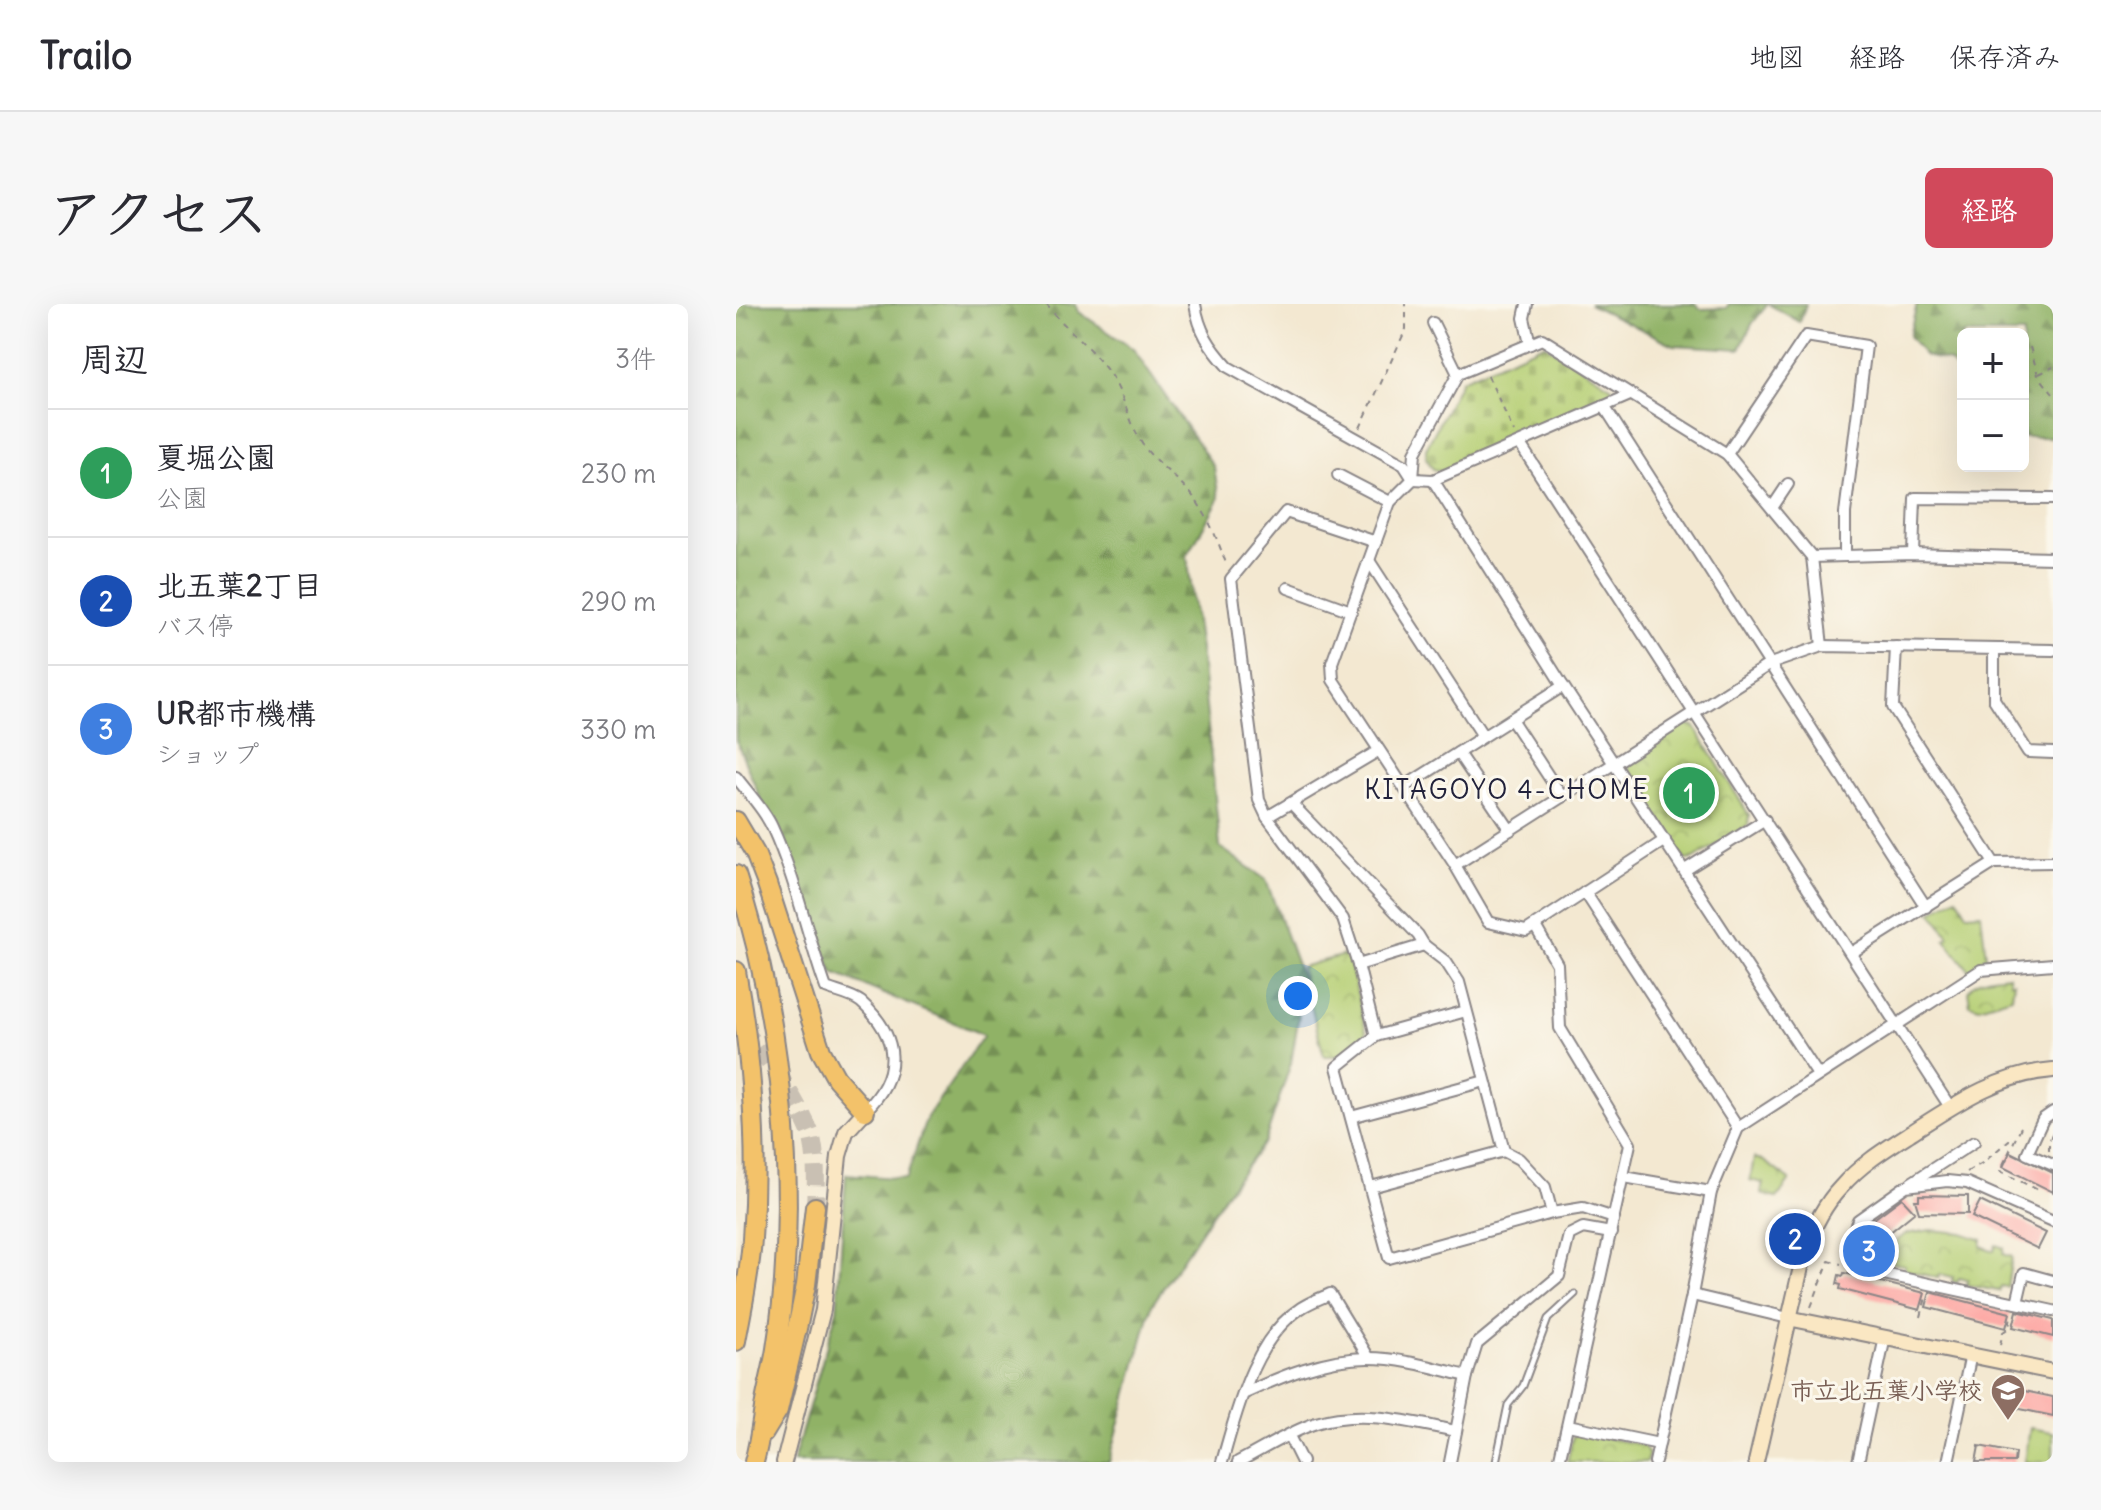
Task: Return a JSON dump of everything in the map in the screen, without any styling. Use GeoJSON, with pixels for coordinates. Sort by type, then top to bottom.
{"type":"FeatureCollection","features":[{"type":"Feature","properties":{"kind":"highway"},"geometry":{"type":"LineString","coordinates":[[736,821],[755,853],[767,884],[821,1051],[836,1078],[865,1111]]}},
{"type":"Feature","properties":{"kind":"highway"},"geometry":{"type":"LineString","coordinates":[[736,875],[773,1026],[783,1103],[786,1194],[783,1280],[776,1348],[754,1462]]}},
{"type":"Feature","properties":{"kind":"highway"},"geometry":{"type":"LineString","coordinates":[[736,971],[751,1072],[756,1163],[752,1242],[736,1341]]}},
{"type":"Feature","properties":{"kind":"highway"},"geometry":{"type":"LineString","coordinates":[[760,1438],[778,1410],[806,1285],[815,1207]]}},
{"type":"Feature","properties":{"kind":"street"},"geometry":{"type":"LineString","coordinates":[[1195,304],[1198,325],[1211,348],[1228,367],[1404,465],[1413,479]]}},
{"type":"Feature","properties":{"kind":"street"},"geometry":{"type":"LineString","coordinates":[[1527,304],[1524,318],[1530,344]]}},
{"type":"Feature","properties":{"kind":"street"},"geometry":{"type":"LineString","coordinates":[[1433,323],[1458,374]]}},
{"type":"Feature","properties":{"kind":"street"},"geometry":{"type":"LineString","coordinates":[[1727,454],[1806,336],[1866,346],[1845,513],[1845,556]]}},
{"type":"Feature","properties":{"kind":"street"},"geometry":{"type":"LineString","coordinates":[[1665,840],[1526,931],[1488,922],[1455,865],[1333,680],[1332,663],[1390,502],[1413,479],[1415,453],[1458,374],[1542,339],[1727,454],[1812,557],[1822,646]]}},
{"type":"Feature","properties":{"kind":"street"},"geometry":{"type":"LineString","coordinates":[[1413,479],[1433,480],[1630,395]]}},
{"type":"Feature","properties":{"kind":"street"},"geometry":{"type":"LineString","coordinates":[[1604,406],[1926,907]]}},
{"type":"Feature","properties":{"kind":"street"},"geometry":{"type":"LineString","coordinates":[[1520,444],[1950,1107]]}},
{"type":"Feature","properties":{"kind":"street"},"geometry":{"type":"LineString","coordinates":[[1338,475],[1390,502]]}},
{"type":"Feature","properties":{"kind":"street"},"geometry":{"type":"LineString","coordinates":[[1433,480],[1563,686],[1818,1075]]}},
{"type":"Feature","properties":{"kind":"street"},"geometry":{"type":"LineString","coordinates":[[1772,508],[1788,484]]}},
{"type":"Feature","properties":{"kind":"street"},"geometry":{"type":"LineString","coordinates":[[1913,554],[1915,498],[2053,499]]}},
{"type":"Feature","properties":{"kind":"street"},"geometry":{"type":"LineString","coordinates":[[1376,542],[1286,512],[1231,579],[1259,800],[1267,817],[1343,919],[1376,1036]]}},
{"type":"Feature","properties":{"kind":"street"},"geometry":{"type":"LineString","coordinates":[[1812,557],[1913,554],[2053,558]]}},
{"type":"Feature","properties":{"kind":"street"},"geometry":{"type":"LineString","coordinates":[[1370,562],[1483,736]]}},
{"type":"Feature","properties":{"kind":"street"},"geometry":{"type":"LineString","coordinates":[[1288,588],[1351,611]]}},
{"type":"Feature","properties":{"kind":"street"},"geometry":{"type":"LineString","coordinates":[[1455,865],[1770,664],[1822,646],[2053,650]]}},
{"type":"Feature","properties":{"kind":"street"},"geometry":{"type":"LineString","coordinates":[[1896,647],[1893,707],[1994,863]]}},
{"type":"Feature","properties":{"kind":"street"},"geometry":{"type":"LineString","coordinates":[[1994,650],[1994,699],[2028,752],[2053,753]]}},
{"type":"Feature","properties":{"kind":"street"},"geometry":{"type":"LineString","coordinates":[[1404,787],[1563,686]]}},
{"type":"Feature","properties":{"kind":"street"},"geometry":{"type":"LineString","coordinates":[[1511,719],[1562,797]]}},
{"type":"Feature","properties":{"kind":"street"},"geometry":{"type":"LineString","coordinates":[[1267,817],[1378,751]]}},
{"type":"Feature","properties":{"kind":"street"},"geometry":{"type":"LineString","coordinates":[[1458,753],[1510,830]]}},
{"type":"Feature","properties":{"kind":"street"},"geometry":{"type":"LineString","coordinates":[[736,777],[771,824],[794,884],[826,988],[860,1001],[892,1044],[893,1063],[886,1086],[846,1132],[839,1156],[823,1310],[784,1462]]}},
{"type":"Feature","properties":{"kind":"street"},"geometry":{"type":"LineString","coordinates":[[1292,804],[1418,935],[1424,945],[1446,962],[1459,982],[1504,1151]]}},
{"type":"Feature","properties":{"kind":"street"},"geometry":{"type":"LineString","coordinates":[[1685,870],[1765,820]]}},
{"type":"Feature","properties":{"kind":"street"},"geometry":{"type":"LineString","coordinates":[[1851,953],[1994,863],[2053,862]]}},
{"type":"Feature","properties":{"kind":"street"},"geometry":{"type":"LineString","coordinates":[[1585,892],[1738,1128]]}},
{"type":"Feature","properties":{"kind":"street"},"geometry":{"type":"LineString","coordinates":[[1535,926],[1557,964],[1560,1028],[1630,1144],[1559,1462]]}},
{"type":"Feature","properties":{"kind":"street"},"geometry":{"type":"LineString","coordinates":[[1358,965],[1424,945]]}},
{"type":"Feature","properties":{"kind":"street"},"geometry":{"type":"LineString","coordinates":[[1655,1462],[1711,1192],[1738,1128],[1981,970],[2053,964]]}},
{"type":"Feature","properties":{"kind":"street"},"geometry":{"type":"LineString","coordinates":[[1466,1011],[1376,1036],[1337,1067],[1389,1258],[1552,1213],[1583,1208],[1614,1218]]}},
{"type":"Feature","properties":{"kind":"street"},"geometry":{"type":"LineString","coordinates":[[1756,1462],[1805,1250],[1828,1203],[1867,1162],[1950,1107],[1979,1090],[2014,1077],[2053,1070]]}},
{"type":"Feature","properties":{"kind":"street"},"geometry":{"type":"LineString","coordinates":[[1351,1117],[1485,1081]]}},
{"type":"Feature","properties":{"kind":"street"},"geometry":{"type":"LineString","coordinates":[[2051,1159],[2027,1154],[2043,1119],[2053,1112]]}},
{"type":"Feature","properties":{"kind":"street"},"geometry":{"type":"LineString","coordinates":[[1974,1142],[1858,1220],[1850,1239],[1851,1261],[1861,1269],[2053,1311]]}},
{"type":"Feature","properties":{"kind":"street"},"geometry":{"type":"LineString","coordinates":[[1371,1187],[1504,1151],[1519,1159],[1545,1187],[1552,1213]]}},
{"type":"Feature","properties":{"kind":"street"},"geometry":{"type":"LineString","coordinates":[[1624,1177],[1711,1192]]}},
{"type":"Feature","properties":{"kind":"street"},"geometry":{"type":"LineString","coordinates":[[1906,1186],[1951,1181],[1975,1186],[2053,1221]]}},
{"type":"Feature","properties":{"kind":"street"},"geometry":{"type":"LineString","coordinates":[[1450,1462],[1467,1376],[1477,1344],[1559,1276],[1569,1235],[1583,1228],[1611,1233]]}},
{"type":"Feature","properties":{"kind":"street"},"geometry":{"type":"LineString","coordinates":[[2016,1303],[2024,1273],[2053,1281]]}},
{"type":"Feature","properties":{"kind":"street"},"geometry":{"type":"LineString","coordinates":[[1222,1462],[1253,1365],[1275,1333],[1300,1308],[1330,1294],[1369,1358]]}},
{"type":"Feature","properties":{"kind":"street"},"geometry":{"type":"LineString","coordinates":[[1692,1295],[1788,1318],[2053,1372]]}},
{"type":"Feature","properties":{"kind":"street"},"geometry":{"type":"LineString","coordinates":[[1858,1462],[1885,1337]]}},
{"type":"Feature","properties":{"kind":"street"},"geometry":{"type":"LineString","coordinates":[[1948,1462],[1971,1354]]}},
{"type":"Feature","properties":{"kind":"street"},"geometry":{"type":"LineString","coordinates":[[1243,1394],[1282,1376],[1326,1362],[1369,1358],[1415,1364],[1467,1376]]}},
{"type":"Feature","properties":{"kind":"street"},"geometry":{"type":"LineString","coordinates":[[1238,1462],[1315,1424],[1348,1417],[1382,1417],[1456,1431]]}},
{"type":"Feature","properties":{"kind":"street"},"geometry":{"type":"LineString","coordinates":[[1568,1425],[1659,1444]]}},
{"type":"Feature","properties":{"kind":"street"},"geometry":{"type":"LineString","coordinates":[[1289,1436],[1302,1462]]}},
{"type":"Feature","properties":{"kind":"lane"},"geometry":{"type":"LineString","coordinates":[[1496,1462],[1508,1405],[1523,1386],[1548,1319],[1575,1294]]}},
{"type":"Feature","properties":{"kind":"path"},"geometry":{"type":"LineString","coordinates":[[1046,304],[1062,324],[1086,343],[1111,376],[1143,445],[1160,466],[1192,494],[1213,528],[1231,579]]}},
{"type":"Feature","properties":{"kind":"path"},"geometry":{"type":"LineString","coordinates":[[1358,433],[1406,329],[1406,304]]}},
{"type":"Feature","properties":{"kind":"path"},"geometry":{"type":"LineString","coordinates":[[2030,347],[2038,375],[2053,394]]}},
{"type":"Feature","properties":{"kind":"path"},"geometry":{"type":"LineString","coordinates":[[1483,364],[1520,444]]}},
{"type":"Feature","properties":{"kind":"path"},"geometry":{"type":"LineString","coordinates":[[2038,375],[2053,367]]}},
{"type":"Feature","properties":{"kind":"path"},"geometry":{"type":"LineString","coordinates":[[2021,1127],[2000,1171],[2042,1192]]}},
{"type":"Feature","properties":{"kind":"path"},"geometry":{"type":"LineString","coordinates":[[2051,1159],[2049,1141],[2053,1133]]}},
{"type":"Feature","properties":{"kind":"path"},"geometry":{"type":"LineString","coordinates":[[1951,1181],[1984,1162],[2009,1140],[2030,1146]]}},
{"type":"Feature","properties":{"kind":"path"},"geometry":{"type":"LineString","coordinates":[[1807,1315],[1829,1261],[1841,1264]]}},
{"type":"Feature","properties":{"kind":"path"},"geometry":{"type":"LineString","coordinates":[[1921,1317],[1929,1284]]}},
{"type":"Feature","properties":{"kind":"path"},"geometry":{"type":"LineString","coordinates":[[2000,1343],[2003,1332],[2009,1328],[2016,1303]]}},
{"type":"Feature","properties":{"kind":"green space"},"geometry":{"type":"Polygon","coordinates":[[[736,304],[1076,304],[1079,312],[1133,349],[1214,467],[1219,499],[1187,556],[1201,657],[1220,847],[1266,880],[1304,984],[1291,1063],[1265,1141],[1224,1196],[1152,1305],[1109,1462],[793,1462],[837,1310],[846,1174],[906,1179],[927,1117],[984,1035],[833,973],[736,740],[736,304]]]}},
{"type":"Feature","properties":{"kind":"green space"},"geometry":{"type":"Polygon","coordinates":[[[1589,304],[1695,304],[1701,309],[1726,308],[1729,304],[1768,304],[1752,324],[1740,349],[1674,345],[1589,304]]]}},
{"type":"Feature","properties":{"kind":"green space"},"geometry":{"type":"Polygon","coordinates":[[[1768,304],[1806,304],[1800,322],[1768,304]]]}},
{"type":"Feature","properties":{"kind":"green space"},"geometry":{"type":"Polygon","coordinates":[[[1917,304],[2053,304],[2053,437],[2029,437],[2029,328],[1957,328],[1957,369],[1948,361],[1925,356],[1909,336],[1917,304]]]}},
{"type":"Feature","properties":{"kind":"green space"},"geometry":{"type":"Polygon","coordinates":[[[1544,344],[1612,387],[1611,400],[1444,473],[1433,469],[1426,458],[1426,449],[1461,380],[1544,344]]]}},
{"type":"Feature","properties":{"kind":"green space"},"geometry":{"type":"Polygon","coordinates":[[[1684,724],[1694,726],[1749,815],[1748,825],[1694,859],[1685,860],[1629,770],[1629,761],[1684,724]]]}},
{"type":"Feature","properties":{"kind":"green space"},"geometry":{"type":"Polygon","coordinates":[[[1957,897],[1967,914],[1981,913],[1987,965],[1971,973],[1945,939],[1949,936],[1932,912],[1957,897]]]}},
{"type":"Feature","properties":{"kind":"green space"},"geometry":{"type":"Polygon","coordinates":[[[1348,954],[1366,1031],[1364,1040],[1340,1056],[1324,1056],[1301,967],[1348,954]]]}},
{"type":"Feature","properties":{"kind":"green space"},"geometry":{"type":"Polygon","coordinates":[[[2009,975],[2010,982],[2014,982],[2012,997],[1979,1007],[1970,1004],[1968,991],[1976,982],[2009,975]]]}},
{"type":"Feature","properties":{"kind":"green space"},"geometry":{"type":"Polygon","coordinates":[[[1754,1158],[1762,1160],[1790,1180],[1777,1198],[1761,1194],[1763,1183],[1750,1180],[1754,1158]]]}},
{"type":"Feature","properties":{"kind":"green space"},"geometry":{"type":"Polygon","coordinates":[[[1931,1230],[1962,1233],[1982,1240],[1981,1246],[1994,1251],[1996,1245],[2004,1248],[2003,1254],[2012,1257],[2007,1287],[2001,1286],[1999,1291],[1967,1285],[1968,1280],[1959,1278],[1957,1283],[1952,1281],[1953,1277],[1939,1274],[1938,1278],[1905,1270],[1905,1265],[1892,1263],[1897,1240],[1906,1234],[1931,1230]]]}},
{"type":"Feature","properties":{"kind":"green space"},"geometry":{"type":"Polygon","coordinates":[[[2030,1428],[2053,1432],[2053,1462],[2025,1462],[2030,1428]]]}},
{"type":"Feature","properties":{"kind":"green space"},"geometry":{"type":"Polygon","coordinates":[[[1580,1433],[1643,1445],[1649,1454],[1647,1462],[1567,1462],[1573,1436],[1580,1433]]]}},
{"type":"Feature","properties":{"kind":"building"},"geometry":{"type":"Polygon","coordinates":[[[2010,1152],[2053,1173],[2053,1192],[2003,1167],[2010,1152]]]}},
{"type":"Feature","properties":{"kind":"building"},"geometry":{"type":"Polygon","coordinates":[[[1919,1195],[1968,1196],[1968,1214],[1919,1213],[1915,1200],[1919,1200],[1919,1195]]]}},
{"type":"Feature","properties":{"kind":"building"},"geometry":{"type":"Polygon","coordinates":[[[1902,1198],[1915,1212],[1873,1246],[1859,1230],[1902,1198]]]}},
{"type":"Feature","properties":{"kind":"building"},"geometry":{"type":"Polygon","coordinates":[[[1980,1201],[2046,1233],[2038,1249],[1972,1217],[1980,1201]]]}},
{"type":"Feature","properties":{"kind":"building"},"geometry":{"type":"Polygon","coordinates":[[[1844,1273],[1925,1293],[1920,1310],[1840,1289],[1841,1285],[1837,1284],[1839,1275],[1843,1276],[1844,1273]]]}},
{"type":"Feature","properties":{"kind":"building"},"geometry":{"type":"Polygon","coordinates":[[[1930,1292],[2010,1313],[2006,1328],[1926,1307],[1930,1292]]]}},
{"type":"Feature","properties":{"kind":"building"},"geometry":{"type":"Polygon","coordinates":[[[2017,1311],[2053,1320],[2053,1337],[2013,1327],[2017,1311]]]}},
{"type":"Feature","properties":{"kind":"building"},"geometry":{"type":"Polygon","coordinates":[[[2015,1389],[2053,1397],[2053,1416],[2011,1407],[2015,1389]]]}},
{"type":"Feature","properties":{"kind":"building"},"geometry":{"type":"Polygon","coordinates":[[[1979,1446],[2015,1453],[2014,1462],[1976,1462],[1979,1446]]]}},
{"type":"Feature","properties":{"kind":"tunnel"},"geometry":{"type":"LineString","coordinates":[[739,1029],[769,1062],[808,1127],[815,1155],[815,1207]]}},
{"type":"Feature","properties":{"kind":"place","name":"夏堀公園"},"geometry":{"type":"Point","coordinates":[1689,793]}},
{"type":"Feature","properties":{"kind":"place","name":"北五葉2丁目"},"geometry":{"type":"Point","coordinates":[1795,1239]}},
{"type":"Feature","properties":{"kind":"place","name":"UR都市機構"},"geometry":{"type":"Point","coordinates":[1869,1251]}},
{"type":"Feature","properties":{"kind":"place","name":"市立北五葉小学校"},"geometry":{"type":"Point","coordinates":[2008,1422]}},
{"type":"Feature","properties":{"kind":"district","name":"KITAGOYO 4-CHOME"},"geometry":{"type":"Point","coordinates":[1507,790]}}]}
